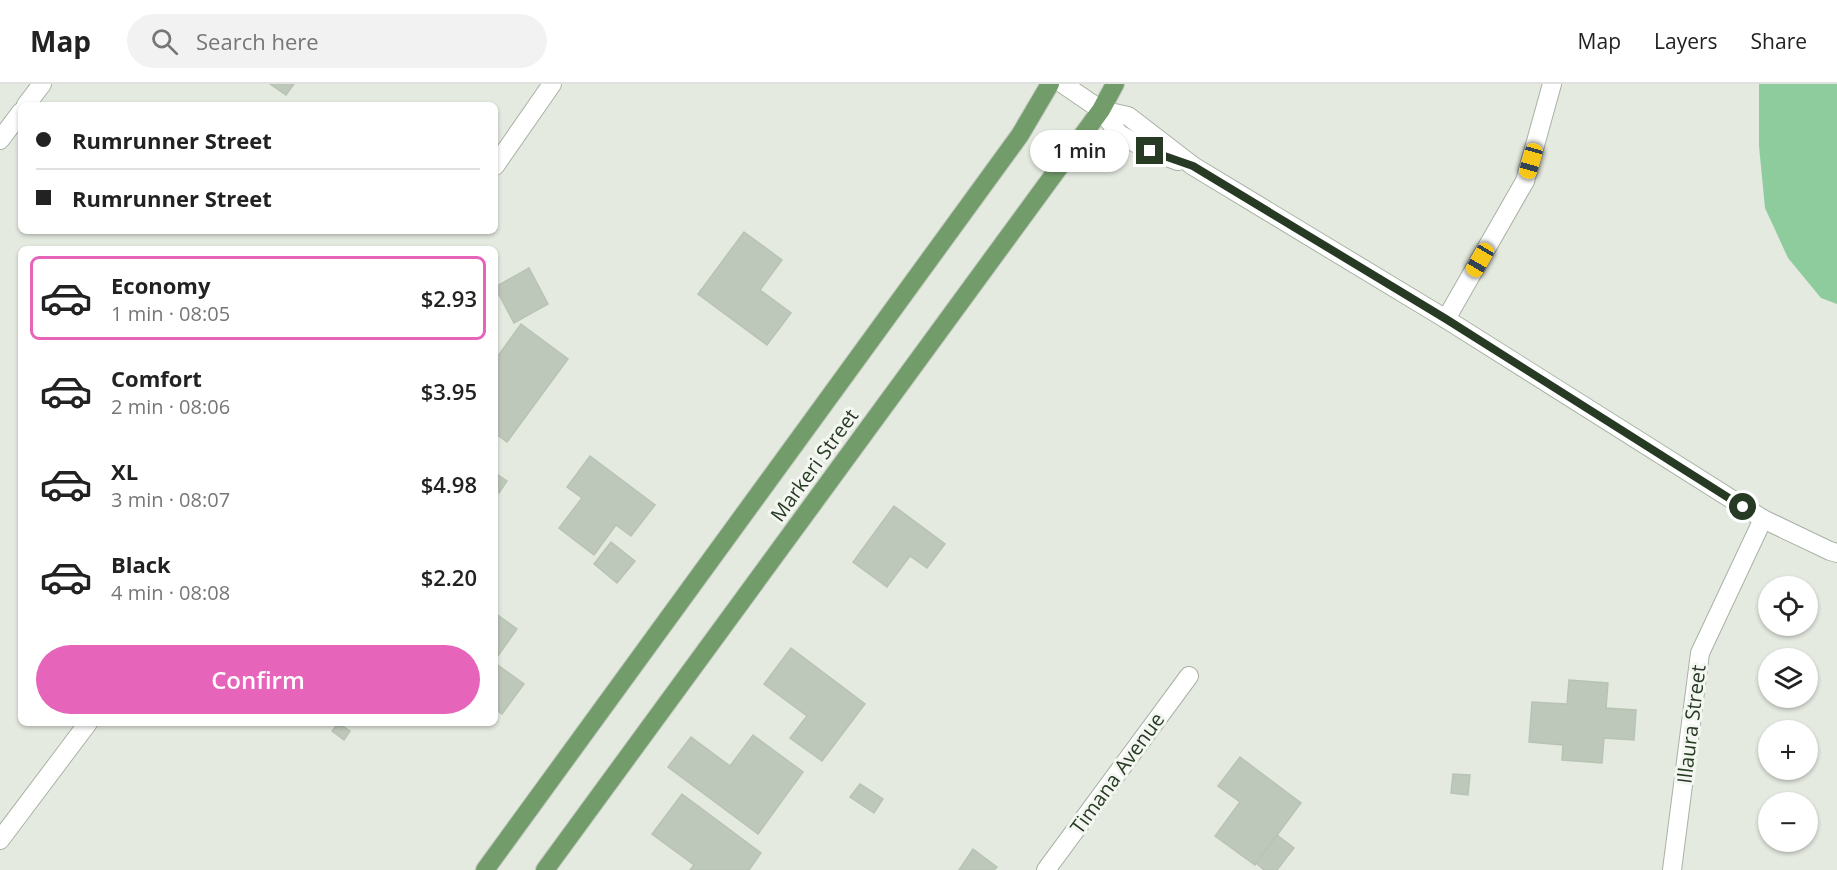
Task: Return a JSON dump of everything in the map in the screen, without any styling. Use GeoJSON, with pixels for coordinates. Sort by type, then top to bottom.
{"type":"FeatureCollection","features":[{"type":"Feature","properties":{"kind":"main road","name":"Markeri Street"},"geometry":{"type":"LineString","coordinates":[[485,870],[1020,135],[1050,84]]}},
{"type":"Feature","properties":{"kind":"main road","name":"Markeri Street"},"geometry":{"type":"LineString","coordinates":[[545,870],[1101,110],[1115,84]]}},
{"type":"Feature","properties":{"kind":"street"},"geometry":{"type":"LineString","coordinates":[[28,102],[42,84]]}},
{"type":"Feature","properties":{"kind":"street"},"geometry":{"type":"LineString","coordinates":[[498,162],[552,84]]}},
{"type":"Feature","properties":{"kind":"street"},"geometry":{"type":"LineString","coordinates":[[1063,84],[1101,110],[1128,116],[1193,166],[1446,319],[1763,519],[1837,553]]}},
{"type":"Feature","properties":{"kind":"street"},"geometry":{"type":"LineString","coordinates":[[1446,319],[1525,181],[1552,84]]}},
{"type":"Feature","properties":{"kind":"street"},"geometry":{"type":"LineString","coordinates":[[0,140],[18,116]]}},
{"type":"Feature","properties":{"kind":"street","name":"Illaura Street"},"geometry":{"type":"LineString","coordinates":[[1672,870],[1700,653],[1763,519]]}},
{"type":"Feature","properties":{"kind":"street","name":"Timana Avenue"},"geometry":{"type":"LineString","coordinates":[[1046,870],[1189,676]]}},
{"type":"Feature","properties":{"kind":"street"},"geometry":{"type":"LineString","coordinates":[[0,840],[86,726]]}},
{"type":"Feature","properties":{"kind":"shaded area"},"geometry":{"type":"Polygon","coordinates":[[[1759,84],[1837,84],[1837,304],[1821,298],[1788,258],[1765,208],[1759,146],[1759,84]]]}},
{"type":"Feature","properties":{"kind":"building"},"geometry":{"type":"Polygon","coordinates":[[[270,84],[294,84],[286,95],[270,84]]]}},
{"type":"Feature","properties":{"kind":"building"},"geometry":{"type":"Polygon","coordinates":[[[744,232],[782,260],[760,290],[791,313],[767,345],[698,294],[744,232]]]}},
{"type":"Feature","properties":{"kind":"building"},"geometry":{"type":"Polygon","coordinates":[[[529,268],[548,304],[514,323],[498,293],[498,285],[529,268]]]}},
{"type":"Feature","properties":{"kind":"building"},"geometry":{"type":"Polygon","coordinates":[[[521,324],[568,359],[507,442],[498,435],[498,356],[521,324]]]}},
{"type":"Feature","properties":{"kind":"building"},"geometry":{"type":"Polygon","coordinates":[[[590,456],[655,505],[631,536],[616,525],[594,555],[559,528],[582,498],[567,487],[590,456]]]}},
{"type":"Feature","properties":{"kind":"building"},"geometry":{"type":"Polygon","coordinates":[[[498,475],[507,481],[498,492],[498,475]]]}},
{"type":"Feature","properties":{"kind":"building"},"geometry":{"type":"Polygon","coordinates":[[[894,506],[945,544],[927,568],[910,556],[887,587],[853,562],[894,506]]]}},
{"type":"Feature","properties":{"kind":"building"},"geometry":{"type":"Polygon","coordinates":[[[611,542],[635,561],[617,583],[594,564],[611,542]]]}},
{"type":"Feature","properties":{"kind":"building"},"geometry":{"type":"Polygon","coordinates":[[[498,615],[517,629],[498,656],[498,615]]]}},
{"type":"Feature","properties":{"kind":"building"},"geometry":{"type":"Polygon","coordinates":[[[791,648],[865,704],[822,761],[790,738],[807,716],[764,684],[791,648]]]}},
{"type":"Feature","properties":{"kind":"building"},"geometry":{"type":"Polygon","coordinates":[[[498,665],[524,684],[502,714],[498,711],[498,665]]]}},
{"type":"Feature","properties":{"kind":"building"},"geometry":{"type":"Polygon","coordinates":[[[1569,680],[1608,683],[1606,708],[1636,710],[1634,740],[1604,738],[1602,763],[1562,760],[1563,745],[1529,742],[1532,702],[1567,704],[1569,680]]]}},
{"type":"Feature","properties":{"kind":"building"},"geometry":{"type":"Polygon","coordinates":[[[336,726],[342,726],[350,731],[344,740],[332,731],[336,726]]]}},
{"type":"Feature","properties":{"kind":"building"},"geometry":{"type":"Polygon","coordinates":[[[753,735],[803,772],[758,834],[668,767],[691,737],[730,766],[753,735]]]}},
{"type":"Feature","properties":{"kind":"building"},"geometry":{"type":"Polygon","coordinates":[[[1240,757],[1301,803],[1255,865],[1215,836],[1240,802],[1218,786],[1240,757]]]}},
{"type":"Feature","properties":{"kind":"building"},"geometry":{"type":"Polygon","coordinates":[[[1453,774],[1470,775],[1468,795],[1451,793],[1453,774]]]}},
{"type":"Feature","properties":{"kind":"building"},"geometry":{"type":"Polygon","coordinates":[[[860,784],[883,799],[874,813],[850,797],[860,784]]]}},
{"type":"Feature","properties":{"kind":"building"},"geometry":{"type":"Polygon","coordinates":[[[682,794],[761,853],[749,870],[690,870],[694,865],[652,834],[682,794]]]}},
{"type":"Feature","properties":{"kind":"building"},"geometry":{"type":"Polygon","coordinates":[[[1277,835],[1294,848],[1277,870],[1264,870],[1256,863],[1277,835]]]}},
{"type":"Feature","properties":{"kind":"building"},"geometry":{"type":"Polygon","coordinates":[[[973,849],[997,867],[994,870],[959,870],[973,849]]]}},
{"type":"Feature","properties":{"kind":"route"},"geometry":{"type":"LineString","coordinates":[[1150,151],[1193,166],[1446,319],[1743,507]]}}]}
